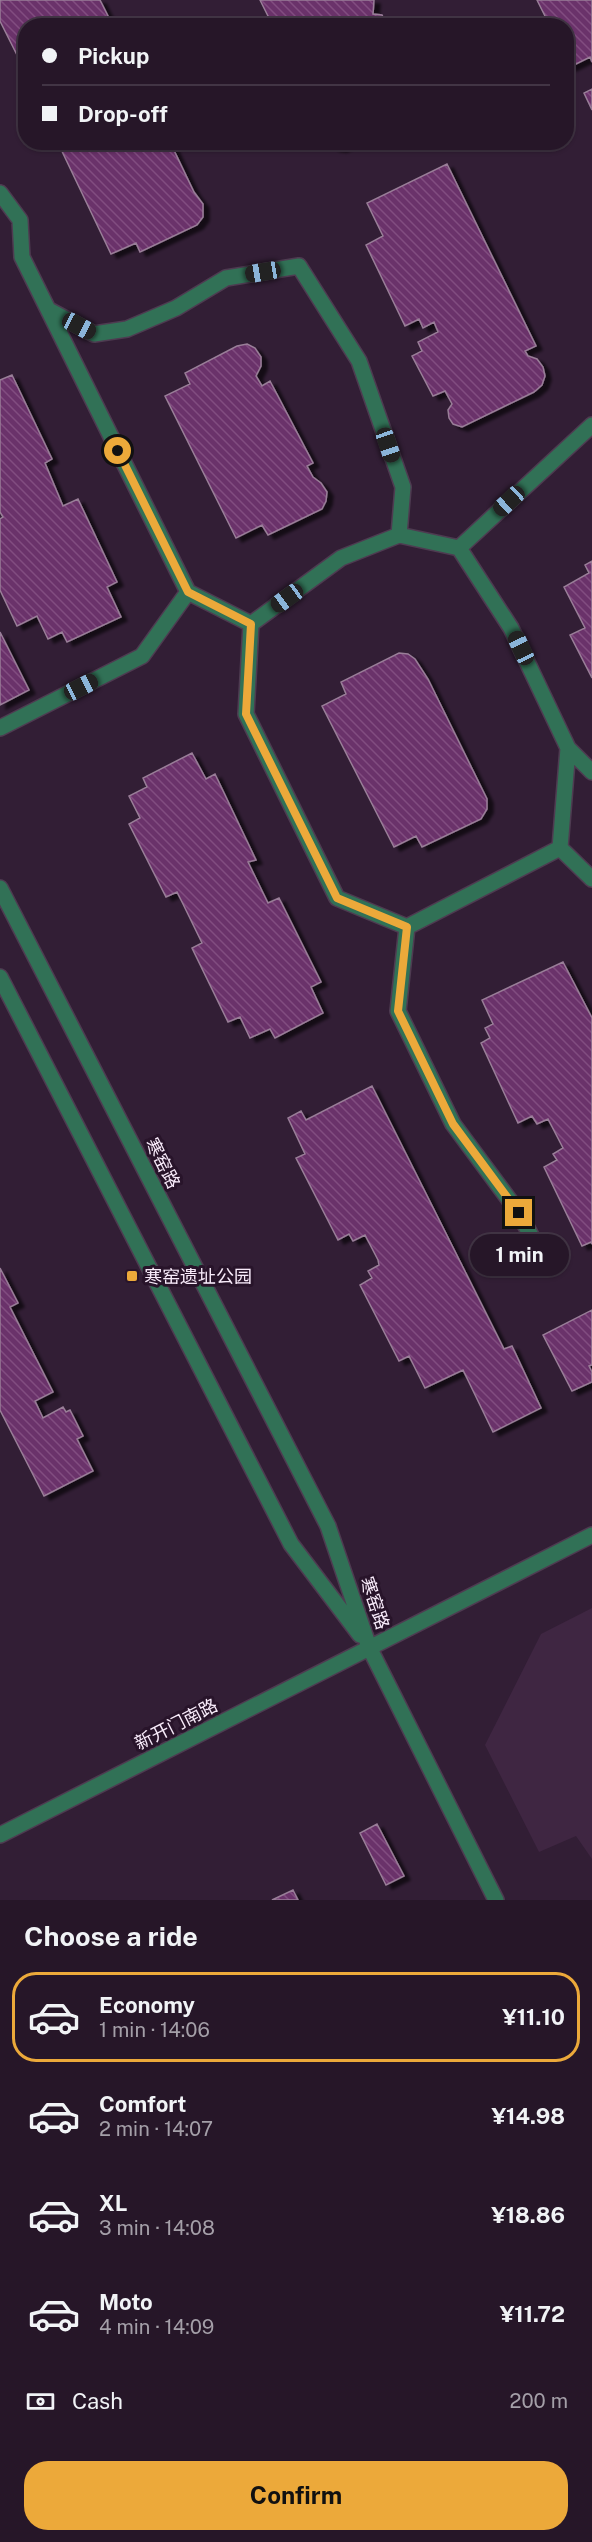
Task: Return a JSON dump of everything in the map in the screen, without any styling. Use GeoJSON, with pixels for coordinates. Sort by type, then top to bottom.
{"type":"FeatureCollection","features":[{"type":"Feature","properties":{"kind":"street"},"geometry":{"type":"LineString","coordinates":[[0,193],[20,220],[22,257],[188,592],[251,624]]}},
{"type":"Feature","properties":{"kind":"street"},"geometry":{"type":"LineString","coordinates":[[49,310],[94,334],[127,329],[176,308],[226,278],[299,266],[359,361],[403,487],[399,535]]}},
{"type":"Feature","properties":{"kind":"street"},"geometry":{"type":"LineString","coordinates":[[459,548],[592,425]]}},
{"type":"Feature","properties":{"kind":"street"},"geometry":{"type":"LineString","coordinates":[[251,624],[341,558],[399,535],[459,548],[512,628],[568,748],[592,772]]}},
{"type":"Feature","properties":{"kind":"street"},"geometry":{"type":"LineString","coordinates":[[0,728],[142,656],[188,592]]}},
{"type":"Feature","properties":{"kind":"street"},"geometry":{"type":"LineString","coordinates":[[251,624],[246,714],[337,898],[407,927],[560,848]]}},
{"type":"Feature","properties":{"kind":"street"},"geometry":{"type":"LineString","coordinates":[[560,848],[568,748]]}},
{"type":"Feature","properties":{"kind":"street"},"geometry":{"type":"LineString","coordinates":[[560,848],[592,879]]}},
{"type":"Feature","properties":{"kind":"street","name":"寒窑路"},"geometry":{"type":"LineString","coordinates":[[0,888],[328,1526],[369,1647]]}},
{"type":"Feature","properties":{"kind":"street"},"geometry":{"type":"LineString","coordinates":[[407,927],[398,1011],[453,1124],[519,1213],[538,1251]]}},
{"type":"Feature","properties":{"kind":"street","name":"寒窑路"},"geometry":{"type":"LineString","coordinates":[[0,977],[291,1544],[369,1647]]}},
{"type":"Feature","properties":{"kind":"street","name":"新开门南路"},"geometry":{"type":"LineString","coordinates":[[0,1835],[592,1535]]}},
{"type":"Feature","properties":{"kind":"street"},"geometry":{"type":"LineString","coordinates":[[369,1647],[496,1900]]}},
{"type":"Feature","properties":{"kind":"shaded area"},"geometry":{"type":"Polygon","coordinates":[[[592,1608],[592,1859],[576,1836],[539,1852],[485,1745],[541,1634],[592,1608]]]}},
{"type":"Feature","properties":{"kind":"building"},"geometry":{"type":"Polygon","coordinates":[[[0,0],[100,0],[109,18],[18,18],[18,57],[0,21],[0,0]]]}},
{"type":"Feature","properties":{"kind":"building"},"geometry":{"type":"Polygon","coordinates":[[[260,0],[374,0],[373,14],[382,15],[383,18],[269,18],[260,0]]]}},
{"type":"Feature","properties":{"kind":"building"},"geometry":{"type":"Polygon","coordinates":[[[537,0],[592,0],[592,62],[590,57],[574,65],[574,18],[546,18],[537,0]]]}},
{"type":"Feature","properties":{"kind":"building"},"geometry":{"type":"Polygon","coordinates":[[[592,89],[592,110],[584,93],[592,89]]]}},
{"type":"Feature","properties":{"kind":"building"},"geometry":{"type":"Polygon","coordinates":[[[61,150],[174,150],[194,192],[203,204],[203,217],[197,225],[140,252],[136,243],[111,254],[61,150]]]}},
{"type":"Feature","properties":{"kind":"building"},"geometry":{"type":"Polygon","coordinates":[[[447,164],[536,346],[525,351],[528,356],[537,359],[543,367],[545,376],[542,385],[534,392],[462,427],[453,424],[449,418],[448,410],[452,404],[445,391],[433,396],[412,356],[422,351],[418,342],[438,332],[434,322],[423,328],[419,319],[405,326],[366,245],[383,236],[367,203],[447,164]]]}},
{"type":"Feature","properties":{"kind":"building"},"geometry":{"type":"Polygon","coordinates":[[[247,344],[255,348],[261,357],[261,366],[256,376],[262,386],[270,381],[313,463],[307,466],[313,477],[327,492],[322,509],[268,535],[262,525],[236,538],[165,396],[190,384],[185,373],[237,346],[247,344]]]}},
{"type":"Feature","properties":{"kind":"building"},"geometry":{"type":"Polygon","coordinates":[[[12,375],[52,459],[45,463],[63,506],[78,499],[117,582],[107,587],[121,617],[67,642],[62,632],[48,639],[37,616],[17,626],[0,590],[0,519],[3,517],[0,512],[0,380],[12,375]]]}},
{"type":"Feature","properties":{"kind":"building"},"geometry":{"type":"Polygon","coordinates":[[[592,561],[592,678],[570,635],[585,628],[564,587],[589,573],[585,565],[592,561]]]}},
{"type":"Feature","properties":{"kind":"building"},"geometry":{"type":"Polygon","coordinates":[[[0,632],[29,690],[0,705],[0,632]]]}},
{"type":"Feature","properties":{"kind":"building"},"geometry":{"type":"Polygon","coordinates":[[[399,653],[408,654],[415,659],[428,679],[487,799],[487,809],[481,819],[422,847],[416,836],[394,847],[322,706],[346,694],[341,682],[399,653]]]}},
{"type":"Feature","properties":{"kind":"building"},"geometry":{"type":"Polygon","coordinates":[[[192,753],[206,779],[215,774],[256,860],[248,862],[268,903],[279,898],[321,982],[311,987],[323,1013],[275,1038],[270,1029],[250,1038],[240,1017],[228,1022],[192,948],[202,943],[177,892],[166,897],[129,824],[140,818],[129,796],[147,787],[143,778],[192,753]]]}},
{"type":"Feature","properties":{"kind":"building"},"geometry":{"type":"Polygon","coordinates":[[[563,962],[592,1018],[592,1244],[591,1242],[582,1246],[544,1167],[557,1160],[553,1154],[563,1148],[548,1119],[537,1124],[532,1116],[518,1123],[481,1043],[490,1038],[485,1028],[493,1024],[482,1000],[563,962]]]}},
{"type":"Feature","properties":{"kind":"building"},"geometry":{"type":"Polygon","coordinates":[[[372,1086],[504,1349],[512,1346],[541,1408],[493,1432],[463,1370],[425,1388],[409,1356],[399,1361],[360,1285],[372,1278],[368,1271],[379,1265],[378,1260],[365,1235],[353,1241],[349,1234],[338,1240],[296,1158],[305,1154],[288,1118],[301,1111],[306,1120],[372,1086]]]}},
{"type":"Feature","properties":{"kind":"building"},"geometry":{"type":"Polygon","coordinates":[[[0,1268],[18,1303],[10,1307],[53,1392],[35,1401],[43,1418],[63,1407],[66,1412],[70,1410],[83,1436],[77,1439],[93,1471],[44,1496],[0,1410],[0,1268]]]}},
{"type":"Feature","properties":{"kind":"building"},"geometry":{"type":"Polygon","coordinates":[[[592,1310],[592,1365],[589,1366],[592,1372],[592,1382],[572,1391],[543,1335],[592,1310]]]}},
{"type":"Feature","properties":{"kind":"building"},"geometry":{"type":"Polygon","coordinates":[[[377,1824],[404,1876],[386,1885],[360,1833],[377,1824]]]}},
{"type":"Feature","properties":{"kind":"building"},"geometry":{"type":"Polygon","coordinates":[[[293,1890],[298,1900],[272,1900],[293,1890]]]}},
{"type":"Feature","properties":{"kind":"place","name":"寒窑遗址公园"},"geometry":{"type":"Point","coordinates":[132,1276]}},
{"type":"Feature","properties":{"kind":"route"},"geometry":{"type":"LineString","coordinates":[[118,451],[188,592],[251,624],[246,714],[337,898],[407,927],[398,1011],[453,1124],[519,1213]]}}]}
